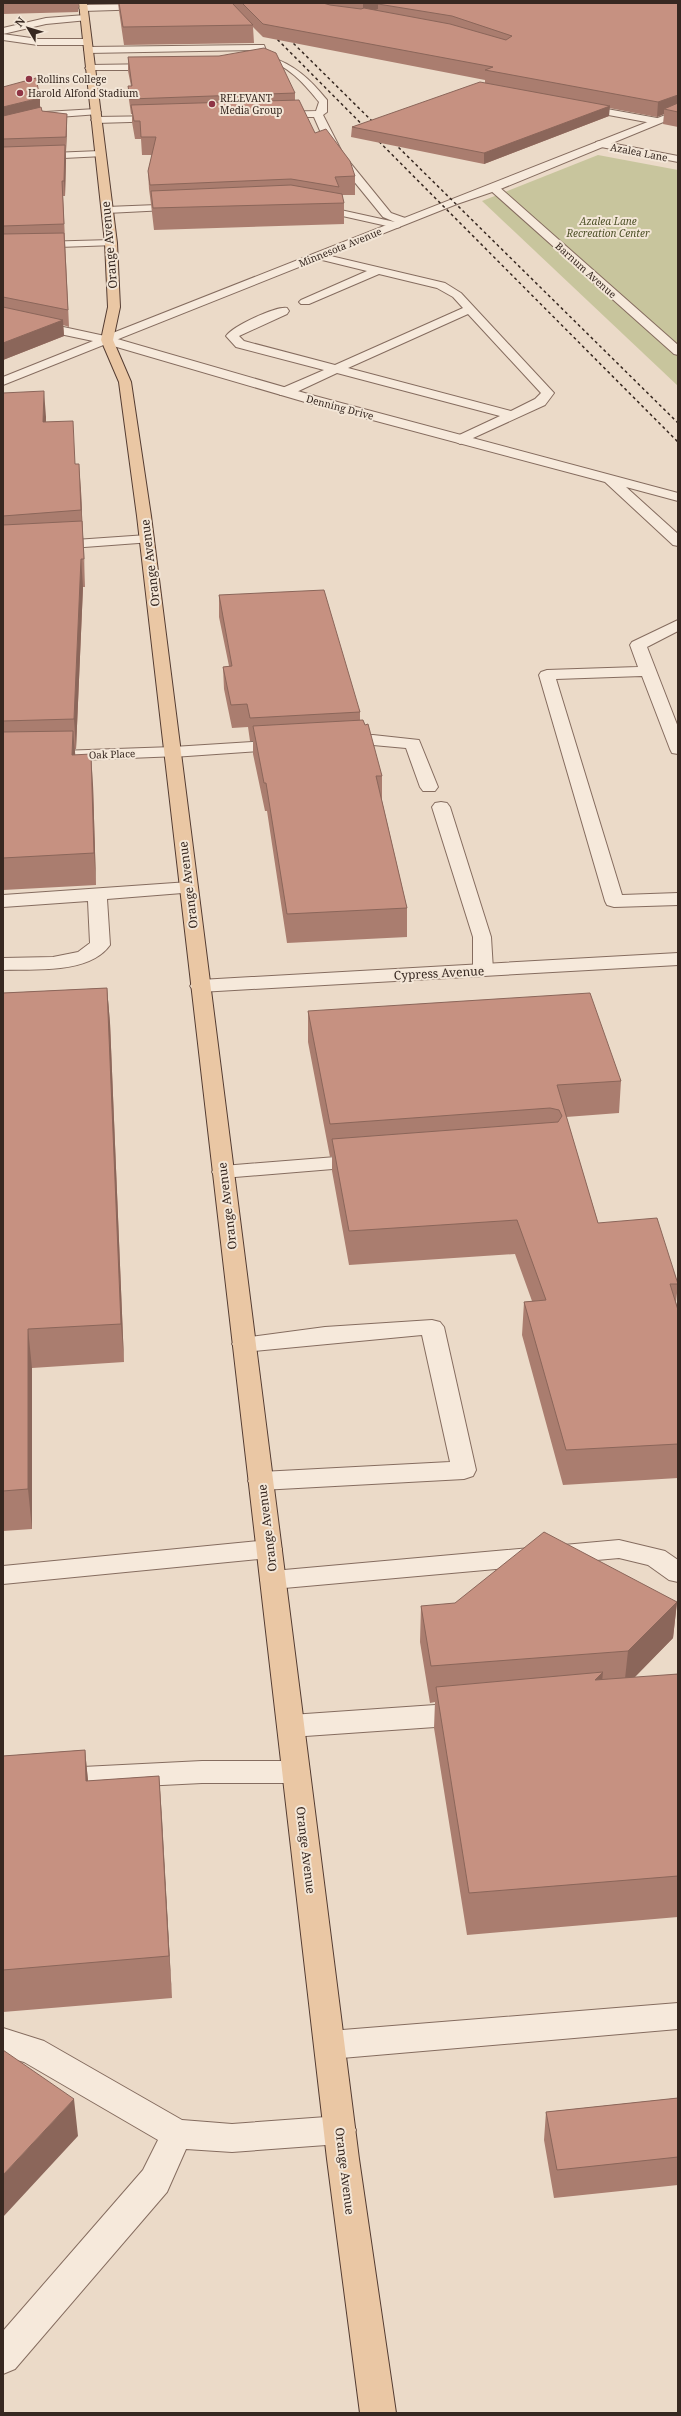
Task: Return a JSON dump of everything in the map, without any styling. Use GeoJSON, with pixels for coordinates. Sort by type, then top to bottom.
{"type":"FeatureCollection","features":[{"type":"Feature","properties":{"kind":"main road","name":"Orange Avenue"},"geometry":{"type":"LineString","coordinates":[[84,10],[111,243],[114,306],[107,340],[125,382],[147,539],[200,986],[340,2130],[378,2413]]}},
{"type":"Feature","properties":{"kind":"street"},"geometry":{"type":"LineString","coordinates":[[3,31],[84,10],[156,6]]}},
{"type":"Feature","properties":{"kind":"street"},"geometry":{"type":"LineString","coordinates":[[3,37],[38,42],[88,46],[261,47]]}},
{"type":"Feature","properties":{"kind":"street"},"geometry":{"type":"LineString","coordinates":[[256,37],[262,43],[261,47],[264,58]]}},
{"type":"Feature","properties":{"kind":"street"},"geometry":{"type":"LineString","coordinates":[[234,63],[264,58],[287,64],[306,80],[324,102],[322,112],[318,114],[268,115]]}},
{"type":"Feature","properties":{"kind":"street"},"geometry":{"type":"LineString","coordinates":[[90,68],[167,66]]}},
{"type":"Feature","properties":{"kind":"street"},"geometry":{"type":"LineString","coordinates":[[565,104],[657,121]]}},
{"type":"Feature","properties":{"kind":"street","name":"Minnesota Avenue"},"geometry":{"type":"LineString","coordinates":[[3,381],[396,225],[494,188],[678,112]]}},
{"type":"Feature","properties":{"kind":"street"},"geometry":{"type":"LineString","coordinates":[[3,126],[55,114],[168,118]]}},
{"type":"Feature","properties":{"kind":"street"},"geometry":{"type":"LineString","coordinates":[[318,114],[330,142],[383,211],[396,225]]}},
{"type":"Feature","properties":{"kind":"street","name":"Azalea Lane"},"geometry":{"type":"LineString","coordinates":[[600,144],[678,159]]}},
{"type":"Feature","properties":{"kind":"street"},"geometry":{"type":"LineString","coordinates":[[3,158],[100,154]]}},
{"type":"Feature","properties":{"kind":"street","name":"Barnum Avenue"},"geometry":{"type":"LineString","coordinates":[[494,188],[678,351]]}},
{"type":"Feature","properties":{"kind":"street"},"geometry":{"type":"LineString","coordinates":[[329,214],[302,203],[314,204],[396,225]]}},
{"type":"Feature","properties":{"kind":"street"},"geometry":{"type":"LineString","coordinates":[[107,210],[190,207]]}},
{"type":"Feature","properties":{"kind":"street"},"geometry":{"type":"LineString","coordinates":[[345,218],[396,225]]}},
{"type":"Feature","properties":{"kind":"street"},"geometry":{"type":"LineString","coordinates":[[3,246],[111,243]]}},
{"type":"Feature","properties":{"kind":"street"},"geometry":{"type":"LineString","coordinates":[[318,256],[441,285],[457,295],[470,308],[548,393],[540,402],[460,440]]}},
{"type":"Feature","properties":{"kind":"street"},"geometry":{"type":"LineString","coordinates":[[305,302],[378,270]]}},
{"type":"Feature","properties":{"kind":"street"},"geometry":{"type":"LineString","coordinates":[[285,392],[470,308]]}},
{"type":"Feature","properties":{"kind":"street"},"geometry":{"type":"LineString","coordinates":[[283,311],[241,329],[232,336],[240,344],[512,415]]}},
{"type":"Feature","properties":{"kind":"street","name":"Denning Drive"},"geometry":{"type":"LineString","coordinates":[[3,318],[62,332],[107,340],[285,392],[460,440],[678,497]]}},
{"type":"Feature","properties":{"kind":"street"},"geometry":{"type":"LineString","coordinates":[[610,480],[678,542]]}},
{"type":"Feature","properties":{"kind":"street"},"geometry":{"type":"LineString","coordinates":[[3,542],[60,539],[69,543]]}},
{"type":"Feature","properties":{"kind":"street"},"geometry":{"type":"LineString","coordinates":[[3,548],[59,546],[69,543],[147,539]]}},
{"type":"Feature","properties":{"kind":"street"},"geometry":{"type":"LineString","coordinates":[[678,626],[638,645],[678,749]]}},
{"type":"Feature","properties":{"kind":"street"},"geometry":{"type":"LineString","coordinates":[[649,671],[547,675],[614,901],[678,898]]}},
{"type":"Feature","properties":{"kind":"street"},"geometry":{"type":"LineString","coordinates":[[328,743],[373,740],[413,744],[429,787]]}},
{"type":"Feature","properties":{"kind":"street","name":"Oak Place"},"geometry":{"type":"LineString","coordinates":[[3,758],[173,752],[297,744]]}},
{"type":"Feature","properties":{"kind":"street"},"geometry":{"type":"LineString","coordinates":[[441,807],[482,937],[483,970]]}},
{"type":"Feature","properties":{"kind":"street"},"geometry":{"type":"LineString","coordinates":[[3,901],[189,888]]}},
{"type":"Feature","properties":{"kind":"street"},"geometry":{"type":"LineString","coordinates":[[3,964],[53,963],[84,957],[100,945],[97,895]]}},
{"type":"Feature","properties":{"kind":"street","name":"Cypress Avenue"},"geometry":{"type":"LineString","coordinates":[[200,986],[678,959]]}},
{"type":"Feature","properties":{"kind":"street"},"geometry":{"type":"LineString","coordinates":[[223,1172],[384,1159]]}},
{"type":"Feature","properties":{"kind":"street"},"geometry":{"type":"LineString","coordinates":[[244,1344],[325,1335],[432,1327],[464,1470],[261,1480]]}},
{"type":"Feature","properties":{"kind":"street"},"geometry":{"type":"LineString","coordinates":[[273,1580],[619,1548],[656,1558],[678,1573]]}},
{"type":"Feature","properties":{"kind":"street"},"geometry":{"type":"LineString","coordinates":[[3,1575],[269,1549]]}},
{"type":"Feature","properties":{"kind":"street"},"geometry":{"type":"LineString","coordinates":[[291,1726],[489,1711]]}},
{"type":"Feature","properties":{"kind":"street"},"geometry":{"type":"LineString","coordinates":[[3,1782],[202,1772],[296,1772]]}},
{"type":"Feature","properties":{"kind":"street"},"geometry":{"type":"LineString","coordinates":[[330,2044],[678,2016]]}},
{"type":"Feature","properties":{"kind":"street"},"geometry":{"type":"LineString","coordinates":[[3,2042],[33,2051],[177,2134],[232,2138],[340,2130]]}},
{"type":"Feature","properties":{"kind":"street"},"geometry":{"type":"LineString","coordinates":[[3,2358],[155,2181],[177,2134]]}},
{"type":"Feature","properties":{"kind":"green space","name":"Azalea Lane Recreation Center"},"geometry":{"type":"Polygon","coordinates":[[[598,155],[678,170],[678,386],[482,201],[598,155]]]}},
{"type":"Feature","properties":{"kind":"building"},"geometry":{"type":"Polygon","coordinates":[[[119,3],[232,3],[253,25],[123,27],[119,3]]]}},
{"type":"Feature","properties":{"kind":"building"},"geometry":{"type":"Polygon","coordinates":[[[242,3],[323,3],[361,9],[364,8],[450,24],[506,40],[512,36],[452,16],[378,4],[678,3],[678,95],[658,102],[485,70],[493,67],[263,24],[242,3]]]}},
{"type":"Feature","properties":{"kind":"building"},"geometry":{"type":"Polygon","coordinates":[[[264,48],[276,53],[295,93],[130,99],[128,86],[132,86],[128,57],[219,56],[264,48]]]}},
{"type":"Feature","properties":{"kind":"building","name":"Harold Alfond Stadium"},"geometry":{"type":"Polygon","coordinates":[[[36,78],[40,98],[3,107],[3,87],[36,78]]]}},
{"type":"Feature","properties":{"kind":"building"},"geometry":{"type":"Polygon","coordinates":[[[480,82],[610,106],[484,153],[352,127],[480,82]]]}},
{"type":"Feature","properties":{"kind":"building"},"geometry":{"type":"Polygon","coordinates":[[[299,100],[315,133],[326,129],[350,161],[355,176],[335,177],[339,187],[291,179],[150,185],[148,171],[156,137],[141,137],[140,121],[134,121],[131,105],[299,100]]]}},
{"type":"Feature","properties":{"kind":"building"},"geometry":{"type":"Polygon","coordinates":[[[678,103],[678,112],[664,109],[678,103]]]}},
{"type":"Feature","properties":{"kind":"building"},"geometry":{"type":"Polygon","coordinates":[[[41,107],[42,111],[67,114],[66,137],[3,139],[3,116],[41,107]]]}},
{"type":"Feature","properties":{"kind":"building"},"geometry":{"type":"Polygon","coordinates":[[[65,145],[64,181],[62,181],[64,224],[3,226],[3,147],[65,145]]]}},
{"type":"Feature","properties":{"kind":"building"},"geometry":{"type":"Polygon","coordinates":[[[291,185],[342,194],[344,203],[153,208],[151,191],[291,185]]]}},
{"type":"Feature","properties":{"kind":"building"},"geometry":{"type":"Polygon","coordinates":[[[64,233],[68,310],[3,297],[3,234],[64,233]]]}},
{"type":"Feature","properties":{"kind":"building"},"geometry":{"type":"Polygon","coordinates":[[[3,307],[63,320],[3,343],[3,307]]]}},
{"type":"Feature","properties":{"kind":"building"},"geometry":{"type":"Polygon","coordinates":[[[44,391],[43,422],[73,421],[75,464],[79,464],[81,510],[3,516],[3,393],[44,391]]]}},
{"type":"Feature","properties":{"kind":"building"},"geometry":{"type":"Polygon","coordinates":[[[82,521],[84,559],[81,559],[74,719],[3,721],[3,525],[82,521]]]}},
{"type":"Feature","properties":{"kind":"building"},"geometry":{"type":"Polygon","coordinates":[[[324,590],[360,712],[250,718],[247,704],[231,705],[223,667],[232,666],[219,595],[324,590]]]}},
{"type":"Feature","properties":{"kind":"building"},"geometry":{"type":"Polygon","coordinates":[[[363,720],[365,725],[368,724],[382,776],[376,776],[407,908],[287,914],[266,783],[264,783],[253,726],[363,720]]]}},
{"type":"Feature","properties":{"kind":"building"},"geometry":{"type":"Polygon","coordinates":[[[73,731],[72,755],[91,754],[94,853],[3,858],[3,732],[73,731]]]}},
{"type":"Feature","properties":{"kind":"building"},"geometry":{"type":"Polygon","coordinates":[[[107,988],[121,1324],[28,1329],[28,1489],[3,1491],[3,993],[107,988]]]}},
{"type":"Feature","properties":{"kind":"building"},"geometry":{"type":"Polygon","coordinates":[[[590,993],[621,1081],[557,1085],[598,1223],[657,1218],[678,1284],[670,1284],[678,1310],[678,1444],[566,1450],[524,1302],[546,1300],[517,1220],[349,1231],[332,1139],[558,1122],[562,1116],[559,1110],[550,1108],[330,1124],[308,1011],[590,993]]]}},
{"type":"Feature","properties":{"kind":"building"},"geometry":{"type":"Polygon","coordinates":[[[544,1532],[677,1602],[628,1651],[431,1666],[421,1606],[455,1603],[544,1532]]]}},
{"type":"Feature","properties":{"kind":"building"},"geometry":{"type":"Polygon","coordinates":[[[603,1672],[595,1680],[678,1674],[678,1876],[469,1893],[436,1687],[603,1672]]]}},
{"type":"Feature","properties":{"kind":"building"},"geometry":{"type":"Polygon","coordinates":[[[85,1750],[86,1781],[159,1776],[169,1956],[3,1970],[3,1756],[85,1750]]]}},
{"type":"Feature","properties":{"kind":"building"},"geometry":{"type":"Polygon","coordinates":[[[3,2050],[74,2099],[3,2175],[3,2050]]]}},
{"type":"Feature","properties":{"kind":"building"},"geometry":{"type":"Polygon","coordinates":[[[678,2098],[678,2157],[557,2170],[546,2112],[678,2098]]]}},
{"type":"Feature","properties":{"kind":"railway"},"geometry":{"type":"LineString","coordinates":[[269,31],[678,442]]}},
{"type":"Feature","properties":{"kind":"railway"},"geometry":{"type":"LineString","coordinates":[[285,35],[379,128]]}},
{"type":"Feature","properties":{"kind":"railway"},"geometry":{"type":"LineString","coordinates":[[390,139],[678,423]]}},
{"type":"Feature","properties":{"kind":"place","name":"Rollins College"},"geometry":{"type":"Point","coordinates":[29,79]}},
{"type":"Feature","properties":{"kind":"place","name":"Harold Alfond Stadium"},"geometry":{"type":"Point","coordinates":[20,93]}},
{"type":"Feature","properties":{"kind":"place","name":"RELEVANT Media Group"},"geometry":{"type":"Point","coordinates":[212,104]}}]}
